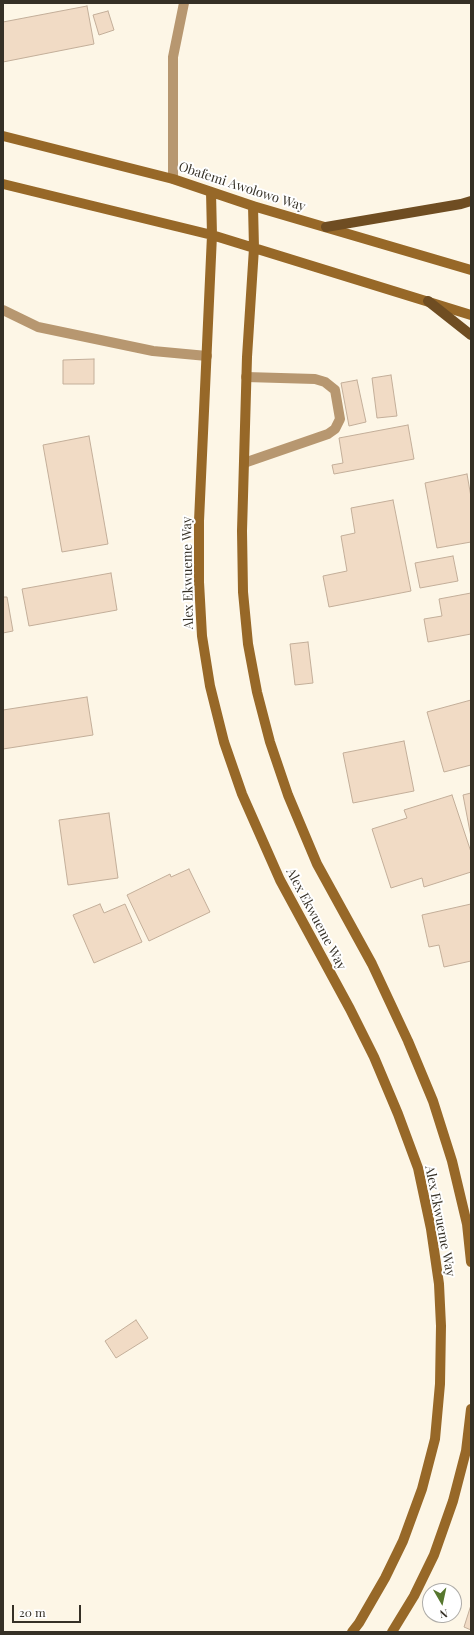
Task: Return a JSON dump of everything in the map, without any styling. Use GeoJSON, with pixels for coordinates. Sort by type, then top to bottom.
{"type":"FeatureCollection","features":[{"type":"Feature","properties":{"kind":"main road"},"geometry":{"type":"LineString","coordinates":[[326,227],[471,201]]}},
{"type":"Feature","properties":{"kind":"main road"},"geometry":{"type":"LineString","coordinates":[[428,302],[471,335]]}},
{"type":"Feature","properties":{"kind":"street","name":"Obafemi Awolowo Way"},"geometry":{"type":"LineString","coordinates":[[3,136],[173,178],[253,206],[471,270]]}},
{"type":"Feature","properties":{"kind":"street"},"geometry":{"type":"LineString","coordinates":[[3,184],[212,235],[471,315]]}},
{"type":"Feature","properties":{"kind":"street","name":"Alex Ekwueme Way"},"geometry":{"type":"LineString","coordinates":[[211,192],[212,235],[199,521],[199,582],[202,636],[210,686],[224,742],[242,794],[280,880],[350,1009],[374,1057],[398,1114],[418,1168],[431,1229],[439,1284],[442,1326],[435,1439],[422,1490],[403,1541],[381,1584],[359,1623],[352,1632]]}},
{"type":"Feature","properties":{"kind":"street","name":"Alex Ekwueme Way"},"geometry":{"type":"LineString","coordinates":[[253,206],[254,248],[246,377],[242,531],[243,592],[249,651],[257,692],[270,742],[288,795],[317,864],[372,964],[408,1041],[433,1101],[452,1161],[467,1224],[471,1262]]}},
{"type":"Feature","properties":{"kind":"street"},"geometry":{"type":"LineString","coordinates":[[392,1632],[414,1596],[434,1555],[452,1501],[466,1451],[471,1409]]}},
{"type":"Feature","properties":{"kind":"lane"},"geometry":{"type":"LineString","coordinates":[[173,178],[173,57],[184,3]]}},
{"type":"Feature","properties":{"kind":"lane"},"geometry":{"type":"LineString","coordinates":[[3,310],[38,327],[153,351],[207,356]]}},
{"type":"Feature","properties":{"kind":"lane"},"geometry":{"type":"LineString","coordinates":[[244,463],[328,434],[335,429],[340,419],[335,390],[325,382],[315,379],[246,377]]}},
{"type":"Feature","properties":{"kind":"building"},"geometry":{"type":"Polygon","coordinates":[[[87,6],[94,44],[3,62],[3,22],[87,6]]]}},
{"type":"Feature","properties":{"kind":"building"},"geometry":{"type":"Polygon","coordinates":[[[108,11],[114,30],[99,35],[93,15],[108,11]]]}},
{"type":"Feature","properties":{"kind":"building"},"geometry":{"type":"Polygon","coordinates":[[[94,359],[94,384],[63,384],[63,360],[94,359]]]}},
{"type":"Feature","properties":{"kind":"building"},"geometry":{"type":"Polygon","coordinates":[[[391,375],[397,416],[377,418],[372,378],[391,375]]]}},
{"type":"Feature","properties":{"kind":"building"},"geometry":{"type":"Polygon","coordinates":[[[357,380],[366,422],[349,426],[341,383],[357,380]]]}},
{"type":"Feature","properties":{"kind":"building"},"geometry":{"type":"Polygon","coordinates":[[[408,425],[414,459],[334,474],[332,465],[343,463],[339,438],[408,425]]]}},
{"type":"Feature","properties":{"kind":"building"},"geometry":{"type":"Polygon","coordinates":[[[89,436],[108,544],[62,552],[43,445],[89,436]]]}},
{"type":"Feature","properties":{"kind":"building"},"geometry":{"type":"Polygon","coordinates":[[[467,474],[471,497],[471,542],[437,548],[425,483],[467,474]]]}},
{"type":"Feature","properties":{"kind":"building"},"geometry":{"type":"Polygon","coordinates":[[[393,500],[411,591],[329,607],[323,576],[347,571],[341,536],[355,533],[351,508],[393,500]]]}},
{"type":"Feature","properties":{"kind":"building"},"geometry":{"type":"Polygon","coordinates":[[[453,556],[458,581],[420,588],[415,563],[453,556]]]}},
{"type":"Feature","properties":{"kind":"building"},"geometry":{"type":"Polygon","coordinates":[[[111,573],[117,610],[29,626],[22,589],[111,573]]]}},
{"type":"Feature","properties":{"kind":"building"},"geometry":{"type":"Polygon","coordinates":[[[471,593],[471,634],[428,642],[424,619],[442,616],[439,599],[471,593]]]}},
{"type":"Feature","properties":{"kind":"building"},"geometry":{"type":"Polygon","coordinates":[[[3,597],[7,597],[13,631],[3,633],[3,597]]]}},
{"type":"Feature","properties":{"kind":"building"},"geometry":{"type":"Polygon","coordinates":[[[308,642],[313,683],[295,685],[290,644],[308,642]]]}},
{"type":"Feature","properties":{"kind":"building"},"geometry":{"type":"Polygon","coordinates":[[[87,697],[93,735],[3,749],[3,710],[87,697]]]}},
{"type":"Feature","properties":{"kind":"building"},"geometry":{"type":"Polygon","coordinates":[[[471,700],[471,765],[444,772],[427,712],[471,700]]]}},
{"type":"Feature","properties":{"kind":"building"},"geometry":{"type":"Polygon","coordinates":[[[404,741],[414,791],[353,803],[343,753],[404,741]]]}},
{"type":"Feature","properties":{"kind":"building"},"geometry":{"type":"Polygon","coordinates":[[[471,793],[471,837],[463,795],[471,793]]]}},
{"type":"Feature","properties":{"kind":"building"},"geometry":{"type":"Polygon","coordinates":[[[452,795],[471,852],[471,872],[424,887],[422,878],[391,888],[372,829],[407,818],[404,810],[452,795]]]}},
{"type":"Feature","properties":{"kind":"building"},"geometry":{"type":"Polygon","coordinates":[[[109,813],[118,878],[68,885],[59,820],[109,813]]]}},
{"type":"Feature","properties":{"kind":"building"},"geometry":{"type":"Polygon","coordinates":[[[189,869],[210,912],[149,941],[127,895],[170,874],[171,877],[189,869]]]}},
{"type":"Feature","properties":{"kind":"building"},"geometry":{"type":"Polygon","coordinates":[[[100,904],[104,913],[125,904],[142,942],[94,963],[73,915],[100,904]]]}},
{"type":"Feature","properties":{"kind":"building"},"geometry":{"type":"Polygon","coordinates":[[[471,904],[471,961],[444,967],[439,945],[429,947],[422,915],[471,904]]]}},
{"type":"Feature","properties":{"kind":"building"},"geometry":{"type":"Polygon","coordinates":[[[136,1320],[148,1338],[116,1358],[105,1341],[136,1320]]]}},
{"type":"Feature","properties":{"kind":"building"},"geometry":{"type":"Polygon","coordinates":[[[471,1605],[471,1630],[464,1627],[471,1605]]]}}]}
